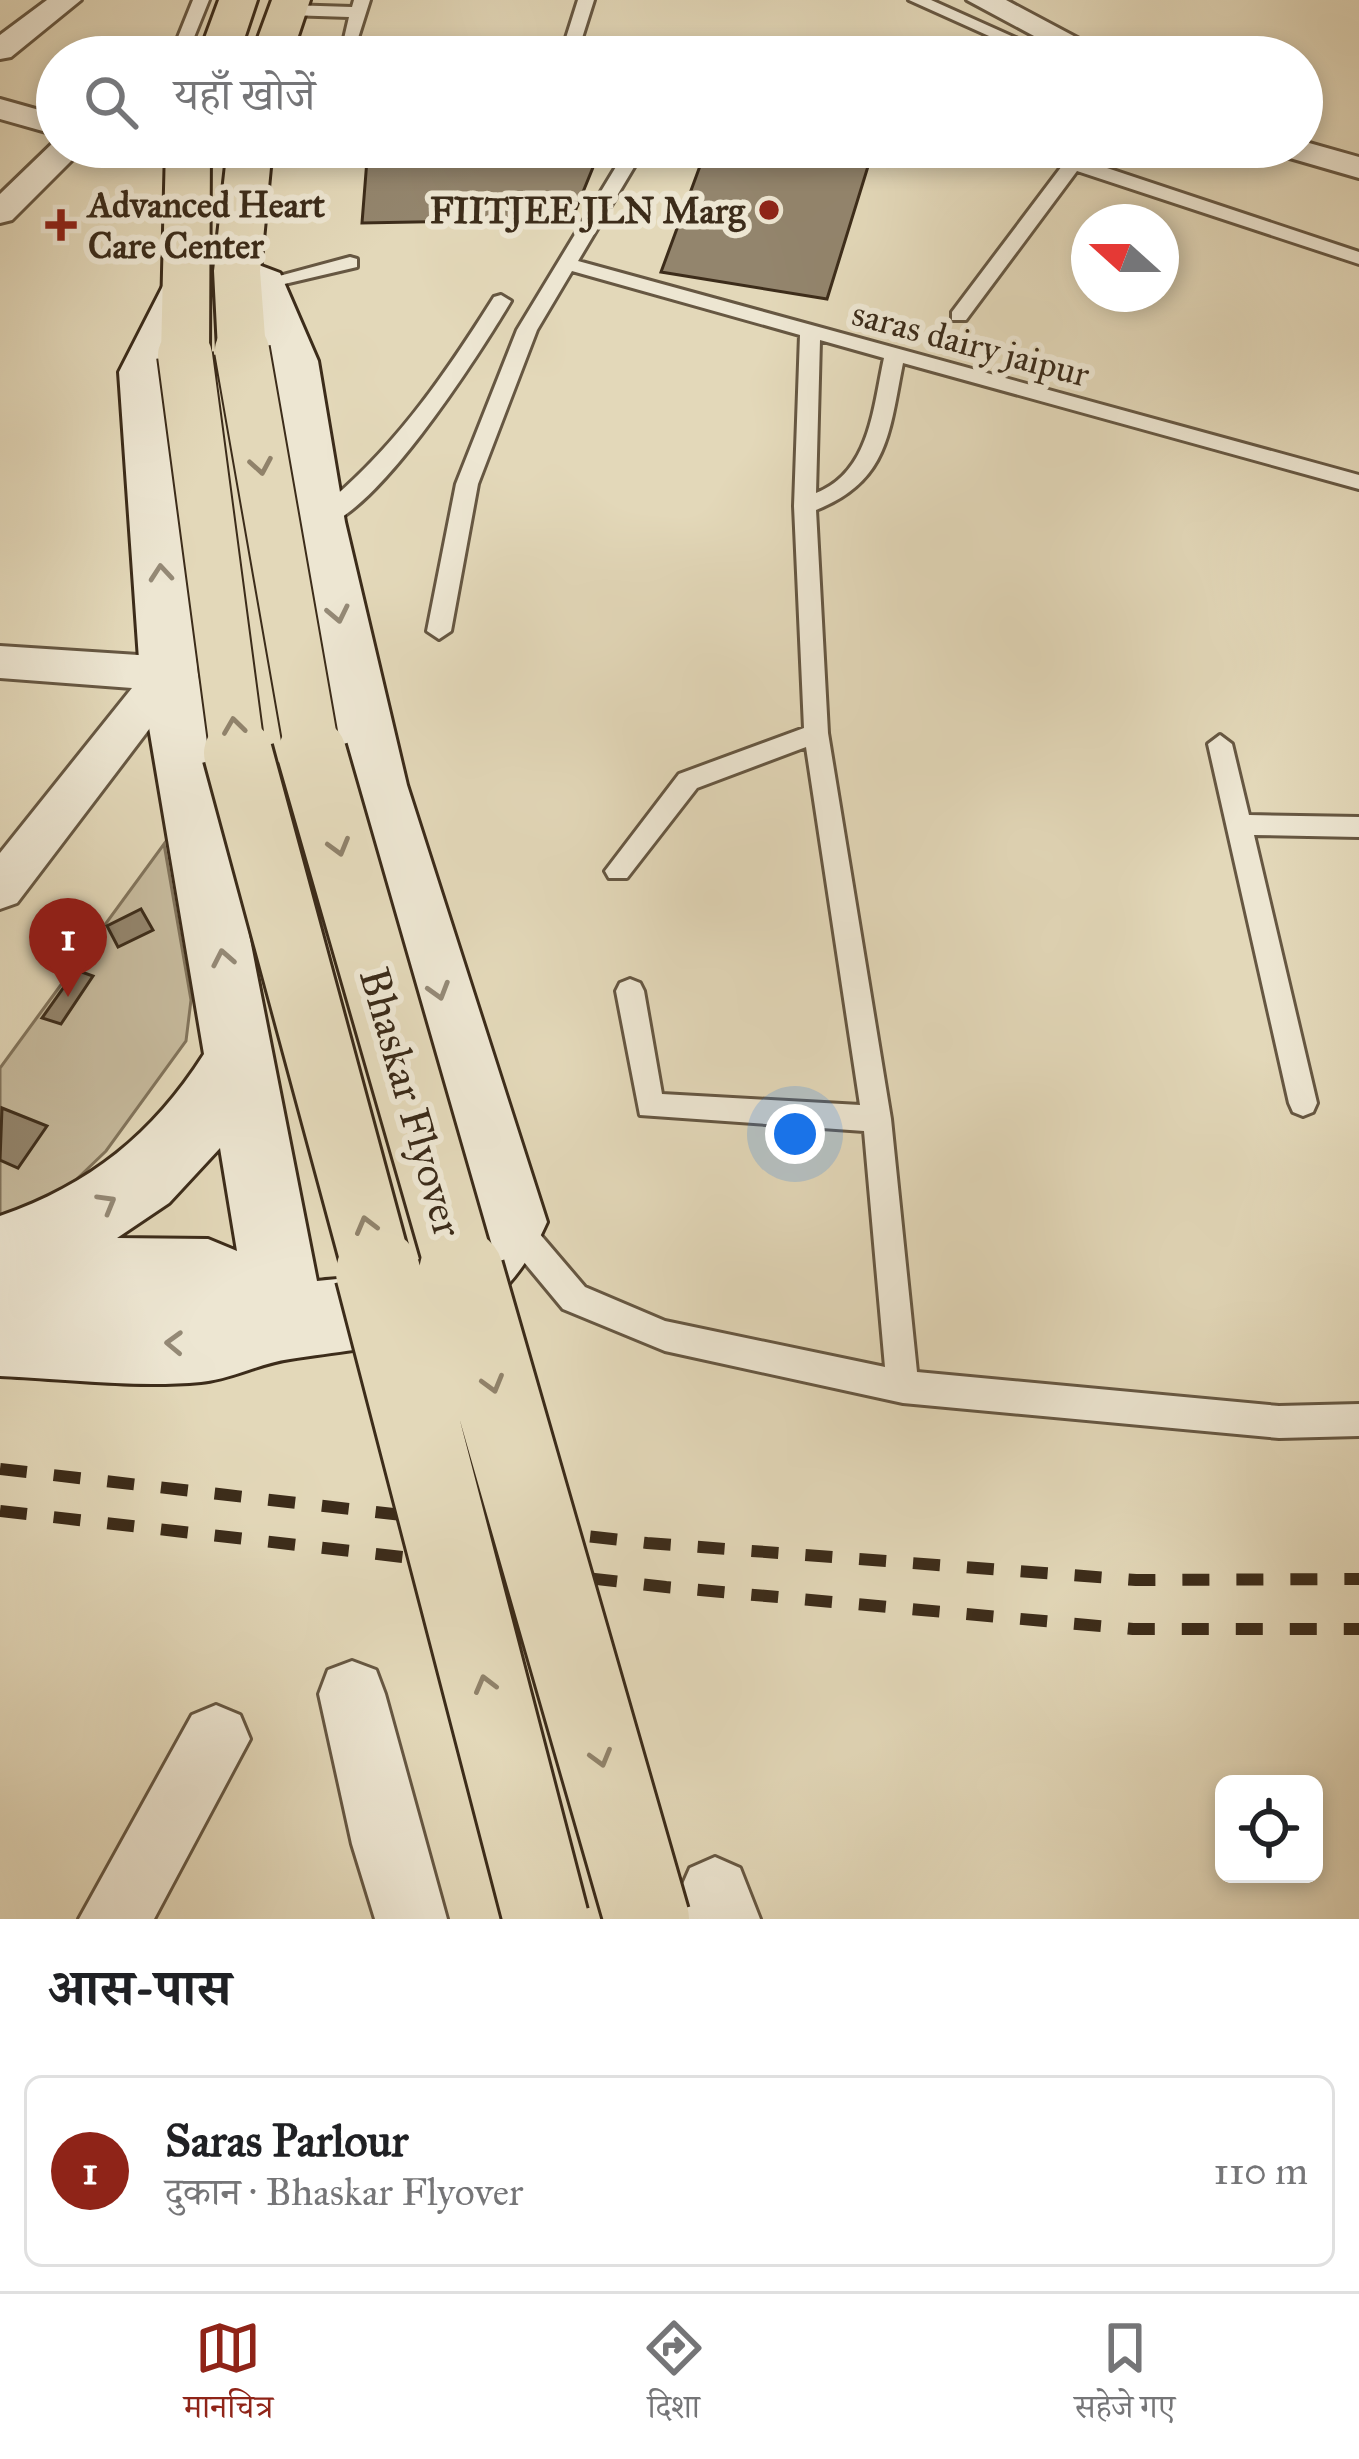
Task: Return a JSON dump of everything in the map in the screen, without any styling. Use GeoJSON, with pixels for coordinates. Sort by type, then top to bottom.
{"type":"FeatureCollection","features":[{"type":"Feature","properties":{"kind":"main road"},"geometry":{"type":"LineString","coordinates":[[225,36],[238,0]]}},
{"type":"Feature","properties":{"kind":"main road"},"geometry":{"type":"LineString","coordinates":[[279,36],[290,5]]}},
{"type":"Feature","properties":{"kind":"main road"},"geometry":{"type":"LineString","coordinates":[[192,168],[222,311]]}},
{"type":"Feature","properties":{"kind":"main road"},"geometry":{"type":"LineString","coordinates":[[222,311],[246,168]]}},
{"type":"Feature","properties":{"kind":"main road","name":"Bhaskar Flyover"},"geometry":{"type":"LineString","coordinates":[[222,311],[238,755],[317,1036],[546,1919]]}},
{"type":"Feature","properties":{"kind":"main road","name":"Bhaskar Flyover"},"geometry":{"type":"LineString","coordinates":[[222,311],[309,742],[647,1919]]}},
{"type":"Feature","properties":{"kind":"street"},"geometry":{"type":"LineString","coordinates":[[0,50],[66,0]]}},
{"type":"Feature","properties":{"kind":"street"},"geometry":{"type":"LineString","coordinates":[[982,0],[1055,36]]}},
{"type":"Feature","properties":{"kind":"street"},"geometry":{"type":"LineString","coordinates":[[0,109],[36,119]]}},
{"type":"Feature","properties":{"kind":"street"},"geometry":{"type":"LineString","coordinates":[[1323,157],[1359,168]]}},
{"type":"Feature","properties":{"kind":"street"},"geometry":{"type":"LineString","coordinates":[[0,213],[46,168]]}},
{"type":"Feature","properties":{"kind":"street"},"geometry":{"type":"LineString","coordinates":[[0,1338],[204,1344],[287,1321],[368,1316],[438,1297],[492,1260],[510,1222],[376,785],[317,522],[293,361],[222,311],[144,372],[169,674],[287,1321]]}},
{"type":"Feature","properties":{"kind":"street"},"geometry":{"type":"LineString","coordinates":[[0,662],[169,674]]}},
{"type":"Feature","properties":{"kind":"street"},"geometry":{"type":"LineString","coordinates":[[0,890],[169,674]]}},
{"type":"Feature","properties":{"kind":"street"},"geometry":{"type":"LineString","coordinates":[[0,1251],[82,1217],[169,1161],[200,1125],[241,1055]]}},
{"type":"Feature","properties":{"kind":"street"},"geometry":{"type":"LineString","coordinates":[[0,1272],[208,1275],[287,1321]]}},
{"type":"Feature","properties":{"kind":"street"},"geometry":{"type":"LineString","coordinates":[[352,1694],[387,1844],[411,1919]]}},
{"type":"Feature","properties":{"kind":"street"},"geometry":{"type":"LineString","coordinates":[[115,1919],[216,1739]]}},
{"type":"Feature","properties":{"kind":"lane"},"geometry":{"type":"LineString","coordinates":[[186,36],[201,0]]}},
{"type":"Feature","properties":{"kind":"lane"},"geometry":{"type":"LineString","coordinates":[[575,36],[586,0]]}},
{"type":"Feature","properties":{"kind":"lane"},"geometry":{"type":"LineString","coordinates":[[917,0],[1002,36]]}},
{"type":"Feature","properties":{"kind":"lane"},"geometry":{"type":"LineString","coordinates":[[947,12],[971,0]]}},
{"type":"Feature","properties":{"kind":"lane"},"geometry":{"type":"LineString","coordinates":[[290,5],[358,6],[350,36]]}},
{"type":"Feature","properties":{"kind":"lane"},"geometry":{"type":"LineString","coordinates":[[439,631],[467,484],[527,330],[624,168]]}},
{"type":"Feature","properties":{"kind":"lane"},"geometry":{"type":"LineString","coordinates":[[959,316],[1070,168]]}},
{"type":"Feature","properties":{"kind":"lane"},"geometry":{"type":"LineString","coordinates":[[1089,168],[1359,258]]}},
{"type":"Feature","properties":{"kind":"lane"},"geometry":{"type":"LineString","coordinates":[[222,311],[350,263]]}},
{"type":"Feature","properties":{"kind":"lane","name":"saras dairy jaipur"},"geometry":{"type":"LineString","coordinates":[[566,264],[1359,482]]}},
{"type":"Feature","properties":{"kind":"lane"},"geometry":{"type":"LineString","coordinates":[[317,522],[378,473],[431,411],[501,301]]}},
{"type":"Feature","properties":{"kind":"lane"},"geometry":{"type":"LineString","coordinates":[[810,334],[805,506],[816,733],[877,1118],[903,1387]]}},
{"type":"Feature","properties":{"kind":"lane"},"geometry":{"type":"LineString","coordinates":[[805,506],[848,488],[862,466],[875,442],[894,356]]}},
{"type":"Feature","properties":{"kind":"lane"},"geometry":{"type":"LineString","coordinates":[[618,871],[688,782],[816,733]]}},
{"type":"Feature","properties":{"kind":"lane"},"geometry":{"type":"LineString","coordinates":[[1220,745],[1303,1103]]}},
{"type":"Feature","properties":{"kind":"lane"},"geometry":{"type":"LineString","coordinates":[[1238,825],[1359,827]]}},
{"type":"Feature","properties":{"kind":"lane"},"geometry":{"type":"LineString","coordinates":[[630,991],[650,1106],[877,1118]]}},
{"type":"Feature","properties":{"kind":"lane"},"geometry":{"type":"LineString","coordinates":[[510,1222],[574,1298],[665,1336],[903,1387],[1279,1421],[1359,1420]]}},
{"type":"Feature","properties":{"kind":"shaded area"},"geometry":{"type":"Polygon","coordinates":[[[164,844],[191,1000],[186,1041],[106,1151],[52,1203],[0,1217],[0,1068],[164,844]]]}},
{"type":"Feature","properties":{"kind":"building"},"geometry":{"type":"Polygon","coordinates":[[[366,168],[593,168],[572,219],[362,223],[366,168]]]}},
{"type":"Feature","properties":{"kind":"building","name":"FIITJEE JLN Marg"},"geometry":{"type":"Polygon","coordinates":[[[699,168],[868,168],[827,299],[661,272],[699,168]]]}},
{"type":"Feature","properties":{"kind":"building"},"geometry":{"type":"Polygon","coordinates":[[[141,909],[153,930],[118,947],[107,926],[141,909]]]}},
{"type":"Feature","properties":{"kind":"building"},"geometry":{"type":"Polygon","coordinates":[[[76,970],[93,976],[61,1024],[42,1018],[76,970]]]}},
{"type":"Feature","properties":{"kind":"building"},"geometry":{"type":"Polygon","coordinates":[[[2,1108],[47,1126],[18,1168],[0,1160],[2,1108]]]}},
{"type":"Feature","properties":{"kind":"railway"},"geometry":{"type":"LineString","coordinates":[[0,1469],[647,1543],[1136,1580],[1359,1579]]}},
{"type":"Feature","properties":{"kind":"railway"},"geometry":{"type":"LineString","coordinates":[[0,1511],[666,1587],[1133,1629],[1359,1629]]}},
{"type":"Feature","properties":{"kind":"place","name":"FIITJEE JLN Marg"},"geometry":{"type":"Point","coordinates":[769,210]}},
{"type":"Feature","properties":{"kind":"place","name":"Advanced Heart Care Center"},"geometry":{"type":"Point","coordinates":[61,225]}},
{"type":"Feature","properties":{"kind":"place","name":"Saras Parlour"},"geometry":{"type":"Point","coordinates":[68,997]}}]}
